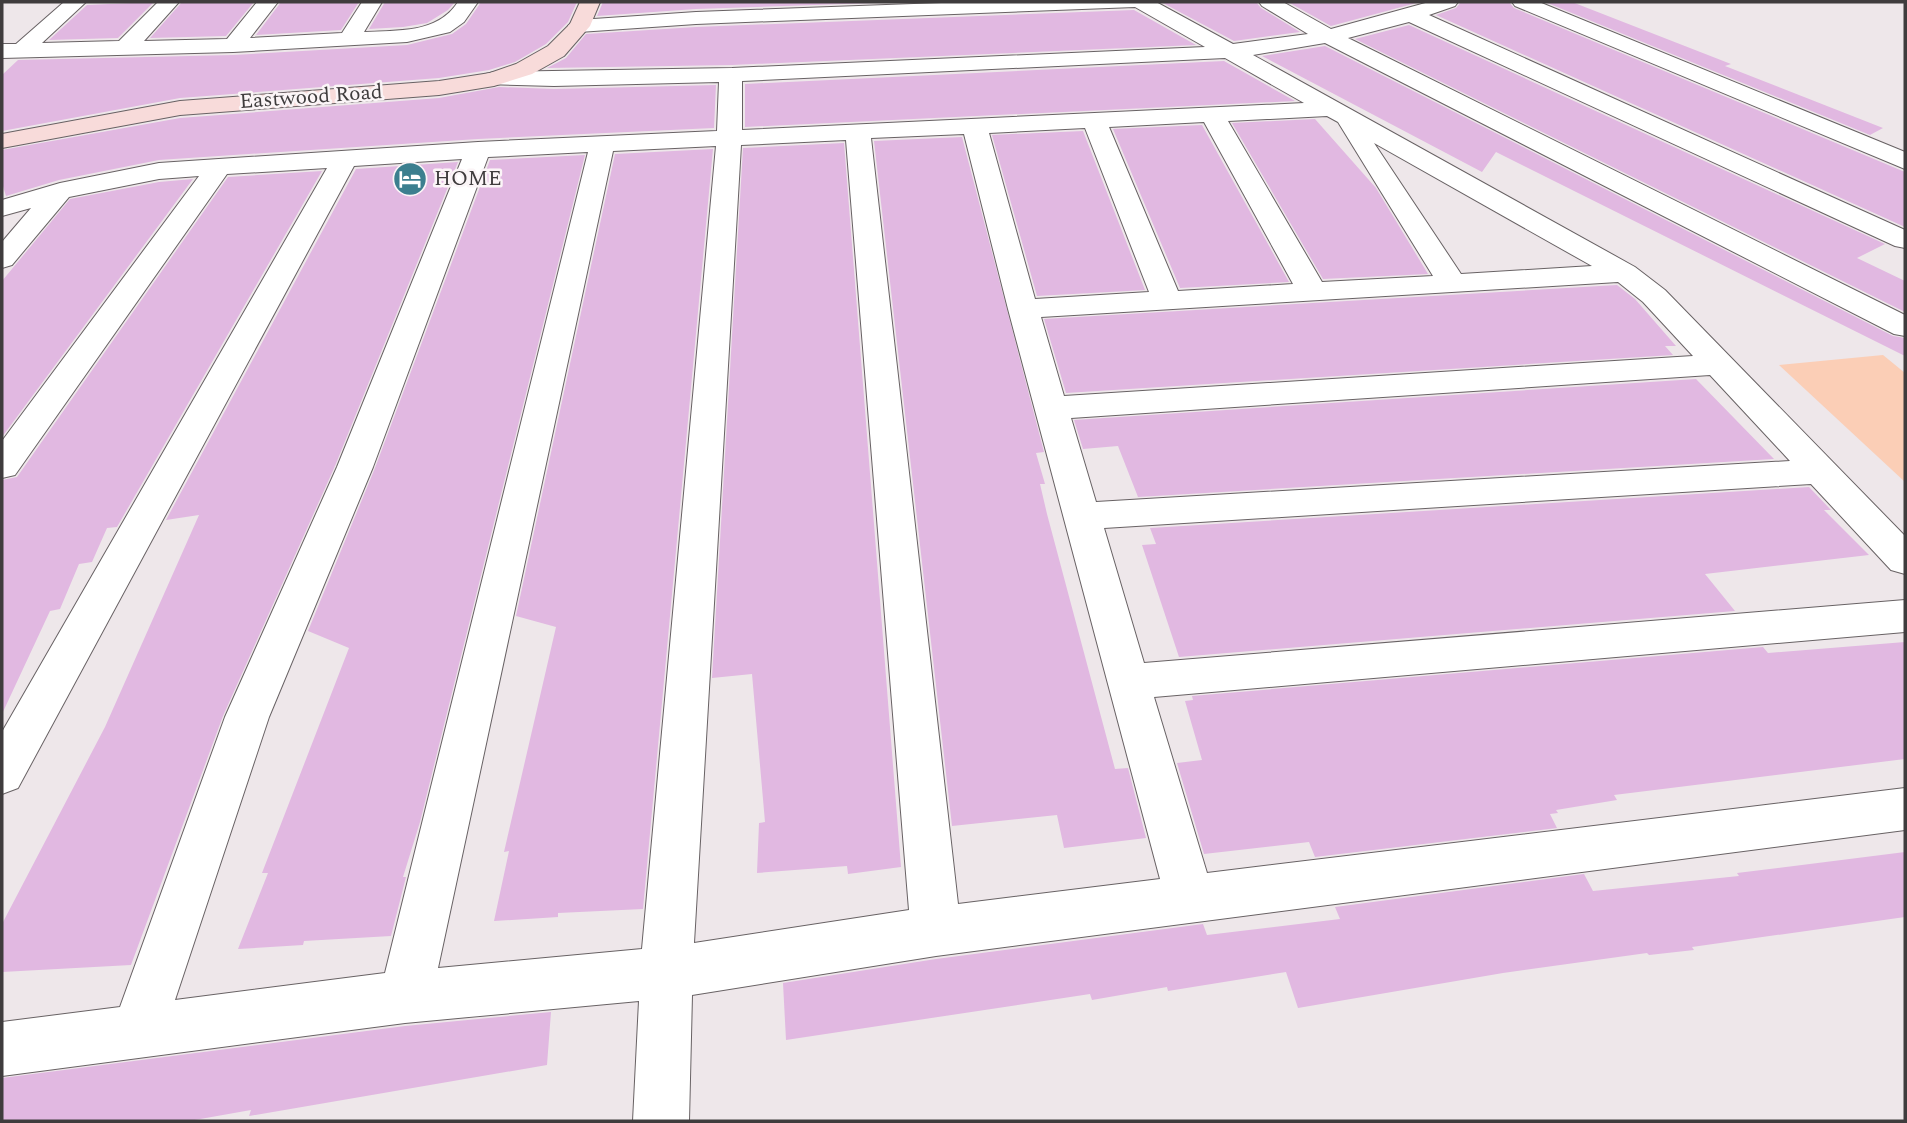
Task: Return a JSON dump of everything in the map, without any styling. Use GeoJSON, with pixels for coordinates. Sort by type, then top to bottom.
{"type":"FeatureCollection","features":[{"type":"Feature","properties":{"kind":"main road","name":"Eastwood Road"},"geometry":{"type":"LineString","coordinates":[[2,141],[180,108],[439,88],[494,79],[541,61],[569,40],[590,2]]}},
{"type":"Feature","properties":{"kind":"street"},"geometry":{"type":"LineString","coordinates":[[12,51],[76,2]]}},
{"type":"Feature","properties":{"kind":"street"},"geometry":{"type":"LineString","coordinates":[[124,49],[169,2]]}},
{"type":"Feature","properties":{"kind":"street"},"geometry":{"type":"LineString","coordinates":[[233,45],[268,2]]}},
{"type":"Feature","properties":{"kind":"street"},"geometry":{"type":"LineString","coordinates":[[348,40],[372,2]]}},
{"type":"Feature","properties":{"kind":"street"},"geometry":{"type":"LineString","coordinates":[[12,51],[233,45],[432,33],[459,18],[468,2]]}},
{"type":"Feature","properties":{"kind":"street"},"geometry":{"type":"LineString","coordinates":[[579,26],[696,10],[1129,2]]}},
{"type":"Feature","properties":{"kind":"street"},"geometry":{"type":"LineString","coordinates":[[1141,2],[1625,273],[1654,296],[1905,560]]}},
{"type":"Feature","properties":{"kind":"street"},"geometry":{"type":"LineString","coordinates":[[1269,2],[1327,36],[1905,327]]}},
{"type":"Feature","properties":{"kind":"street"},"geometry":{"type":"LineString","coordinates":[[494,79],[591,80],[1232,51],[1327,36],[1411,15],[1448,2]]}},
{"type":"Feature","properties":{"kind":"street"},"geometry":{"type":"LineString","coordinates":[[1522,2],[1905,161]]}},
{"type":"Feature","properties":{"kind":"street"},"geometry":{"type":"LineString","coordinates":[[1411,15],[1905,240]]}},
{"type":"Feature","properties":{"kind":"street"},"geometry":{"type":"LineString","coordinates":[[661,1121],[666,973],[729,139],[730,74]]}},
{"type":"Feature","properties":{"kind":"street"},"geometry":{"type":"LineString","coordinates":[[2,208],[61,191],[159,171],[478,150],[1212,116],[1338,114]]}},
{"type":"Feature","properties":{"kind":"street"},"geometry":{"type":"LineString","coordinates":[[1338,114],[1452,283]]}},
{"type":"Feature","properties":{"kind":"street"},"geometry":{"type":"LineString","coordinates":[[1212,116],[1312,291]]}},
{"type":"Feature","properties":{"kind":"street"},"geometry":{"type":"LineString","coordinates":[[1094,121],[1167,299]]}},
{"type":"Feature","properties":{"kind":"street"},"geometry":{"type":"LineString","coordinates":[[975,127],[1023,309],[1190,900]]}},
{"type":"Feature","properties":{"kind":"street"},"geometry":{"type":"LineString","coordinates":[[858,133],[936,931]]}},
{"type":"Feature","properties":{"kind":"street"},"geometry":{"type":"LineString","coordinates":[[405,998],[602,146]]}},
{"type":"Feature","properties":{"kind":"street"},"geometry":{"type":"LineString","coordinates":[[138,1030],[247,718],[355,467],[478,150]]}},
{"type":"Feature","properties":{"kind":"street"},"geometry":{"type":"LineString","coordinates":[[2,774],[344,160]]}},
{"type":"Feature","properties":{"kind":"street"},"geometry":{"type":"LineString","coordinates":[[2,466],[219,167]]}},
{"type":"Feature","properties":{"kind":"street"},"geometry":{"type":"LineString","coordinates":[[2,259],[61,191]]}},
{"type":"Feature","properties":{"kind":"street"},"geometry":{"type":"LineString","coordinates":[[1023,309],[1625,273]]}},
{"type":"Feature","properties":{"kind":"street"},"geometry":{"type":"LineString","coordinates":[[1053,408],[1720,365]]}},
{"type":"Feature","properties":{"kind":"street"},"geometry":{"type":"LineString","coordinates":[[1083,516],[1820,471]]}},
{"type":"Feature","properties":{"kind":"street"},"geometry":{"type":"LineString","coordinates":[[1128,682],[1905,616]]}},
{"type":"Feature","properties":{"kind":"street"},"geometry":{"type":"LineString","coordinates":[[2,1049],[405,998],[666,973],[936,931],[1905,809]]}},
{"type":"Feature","properties":{"kind":"shaded area"},"geometry":{"type":"Polygon","coordinates":[[[1883,355],[1905,373],[1905,482],[1779,365],[1883,355]]]}},
{"type":"Feature","properties":{"kind":"building"},"geometry":{"type":"Polygon","coordinates":[[[154,2],[118,38],[49,40],[87,5],[154,2]]]}},
{"type":"Feature","properties":{"kind":"building"},"geometry":{"type":"Polygon","coordinates":[[[182,2],[254,2],[226,36],[150,38],[182,2]]]}},
{"type":"Feature","properties":{"kind":"building"},"geometry":{"type":"Polygon","coordinates":[[[281,2],[359,2],[341,30],[256,35],[281,2]]]}},
{"type":"Feature","properties":{"kind":"building"},"geometry":{"type":"Polygon","coordinates":[[[385,2],[455,2],[448,10],[427,23],[369,29],[385,2]]]}},
{"type":"Feature","properties":{"kind":"building"},"geometry":{"type":"Polygon","coordinates":[[[481,2],[577,2],[568,22],[546,44],[515,62],[489,70],[439,78],[180,98],[2,131],[2,75],[18,60],[233,55],[407,45],[452,34],[466,24],[481,2]]]}},
{"type":"Feature","properties":{"kind":"building"},"geometry":{"type":"Polygon","coordinates":[[[603,2],[904,2],[696,9],[597,16],[603,2]]]}},
{"type":"Feature","properties":{"kind":"building"},"geometry":{"type":"Polygon","coordinates":[[[1161,2],[1256,2],[1261,8],[1300,32],[1234,41],[1161,2]]]}},
{"type":"Feature","properties":{"kind":"building"},"geometry":{"type":"Polygon","coordinates":[[[1288,2],[1420,2],[1331,26],[1288,2]]]}},
{"type":"Feature","properties":{"kind":"building"},"geometry":{"type":"Polygon","coordinates":[[[1461,2],[1509,2],[1514,8],[1905,172],[1905,227],[1436,15],[1456,8],[1461,2]]]}},
{"type":"Feature","properties":{"kind":"building"},"geometry":{"type":"Polygon","coordinates":[[[1545,2],[1572,2],[1731,64],[1725,66],[1883,128],[1870,135],[1545,2]]]}},
{"type":"Feature","properties":{"kind":"building"},"geometry":{"type":"Polygon","coordinates":[[[1134,10],[1196,45],[732,65],[547,68],[566,58],[586,34],[696,27],[1134,10]]]}},
{"type":"Feature","properties":{"kind":"building"},"geometry":{"type":"Polygon","coordinates":[[[1409,25],[1885,244],[1857,258],[1905,281],[1905,312],[1355,39],[1409,25]]]}},
{"type":"Feature","properties":{"kind":"building"},"geometry":{"type":"Polygon","coordinates":[[[1325,46],[1893,336],[1905,338],[1905,356],[1496,152],[1482,172],[1262,56],[1325,46]]]}},
{"type":"Feature","properties":{"kind":"building"},"geometry":{"type":"Polygon","coordinates":[[[1224,61],[1295,101],[745,127],[745,84],[1224,61]]]}},
{"type":"Feature","properties":{"kind":"building"},"geometry":{"type":"Polygon","coordinates":[[[716,85],[714,128],[478,139],[159,160],[59,180],[6,196],[2,183],[2,150],[180,118],[439,98],[499,87],[554,89],[716,85]]]}},
{"type":"Feature","properties":{"kind":"building"},"geometry":{"type":"Polygon","coordinates":[[[1315,119],[1376,188],[1428,274],[1323,279],[1232,123],[1315,119]]]}},
{"type":"Feature","properties":{"kind":"building"},"geometry":{"type":"Polygon","coordinates":[[[1202,125],[1289,282],[1180,288],[1113,129],[1202,125]]]}},
{"type":"Feature","properties":{"kind":"building"},"geometry":{"type":"Polygon","coordinates":[[[1083,131],[1145,290],[1037,296],[992,135],[1083,131]]]}},
{"type":"Feature","properties":{"kind":"building"},"geometry":{"type":"Polygon","coordinates":[[[962,137],[1044,452],[1036,453],[1045,484],[1040,484],[1047,514],[1115,769],[1128,768],[1146,838],[1064,848],[1057,815],[952,826],[874,141],[962,137]]]}},
{"type":"Feature","properties":{"kind":"building"},"geometry":{"type":"Polygon","coordinates":[[[844,143],[901,867],[848,874],[847,866],[757,873],[759,823],[765,822],[752,674],[712,678],[743,148],[844,143]]]}},
{"type":"Feature","properties":{"kind":"building"},"geometry":{"type":"Polygon","coordinates":[[[713,149],[643,909],[558,913],[558,917],[494,921],[509,851],[504,852],[556,627],[516,616],[615,154],[713,149]]]}},
{"type":"Feature","properties":{"kind":"building"},"geometry":{"type":"Polygon","coordinates":[[[585,155],[420,822],[403,877],[406,877],[391,936],[304,941],[303,945],[238,949],[268,873],[262,873],[349,648],[308,631],[375,468],[490,160],[585,155]]]}},
{"type":"Feature","properties":{"kind":"building"},"geometry":{"type":"Polygon","coordinates":[[[458,162],[335,466],[223,716],[131,965],[2,972],[2,924],[105,727],[199,515],[166,520],[356,169],[458,162]]]}},
{"type":"Feature","properties":{"kind":"building"},"geometry":{"type":"Polygon","coordinates":[[[322,171],[117,527],[107,528],[92,562],[79,564],[60,609],[50,611],[2,714],[2,480],[17,477],[228,177],[322,171]]]}},
{"type":"Feature","properties":{"kind":"building"},"geometry":{"type":"Polygon","coordinates":[[[193,179],[2,437],[2,281],[70,199],[159,182],[193,179]]]}},
{"type":"Feature","properties":{"kind":"building"},"geometry":{"type":"Polygon","coordinates":[[[1617,285],[1635,299],[1676,346],[1665,346],[1673,355],[1066,393],[1044,319],[1617,285]]]}},
{"type":"Feature","properties":{"kind":"building"},"geometry":{"type":"Polygon","coordinates":[[[1696,379],[1774,459],[1138,497],[1118,446],[1083,449],[1074,420],[1696,379]]]}},
{"type":"Feature","properties":{"kind":"building"},"geometry":{"type":"Polygon","coordinates":[[[1809,487],[1831,510],[1824,510],[1869,555],[1705,574],[1735,611],[1179,657],[1142,545],[1156,544],[1150,528],[1809,487]]]}},
{"type":"Feature","properties":{"kind":"building"},"geometry":{"type":"Polygon","coordinates":[[[1905,642],[1905,759],[1614,795],[1617,800],[1556,810],[1558,813],[1550,814],[1557,828],[1315,857],[1309,842],[1204,854],[1177,763],[1202,760],[1185,701],[1193,700],[1192,696],[1763,647],[1768,653],[1905,642]]]}},
{"type":"Feature","properties":{"kind":"building"},"geometry":{"type":"Polygon","coordinates":[[[1905,852],[1905,917],[1692,947],[1694,950],[1649,955],[1647,953],[1503,973],[1298,1008],[1286,972],[1168,991],[1167,987],[1092,1000],[1090,994],[786,1040],[783,983],[936,959],[1203,924],[1207,935],[1340,919],[1335,907],[1584,874],[1593,891],[1739,876],[1737,873],[1905,852]]]}},
{"type":"Feature","properties":{"kind":"building"},"geometry":{"type":"Polygon","coordinates":[[[551,1012],[547,1065],[249,1116],[251,1110],[189,1121],[2,1121],[2,1078],[405,1026],[551,1012]]]}},
{"type":"Feature","properties":{"kind":"place","name":"HOME"},"geometry":{"type":"Point","coordinates":[410,179]}}]}
